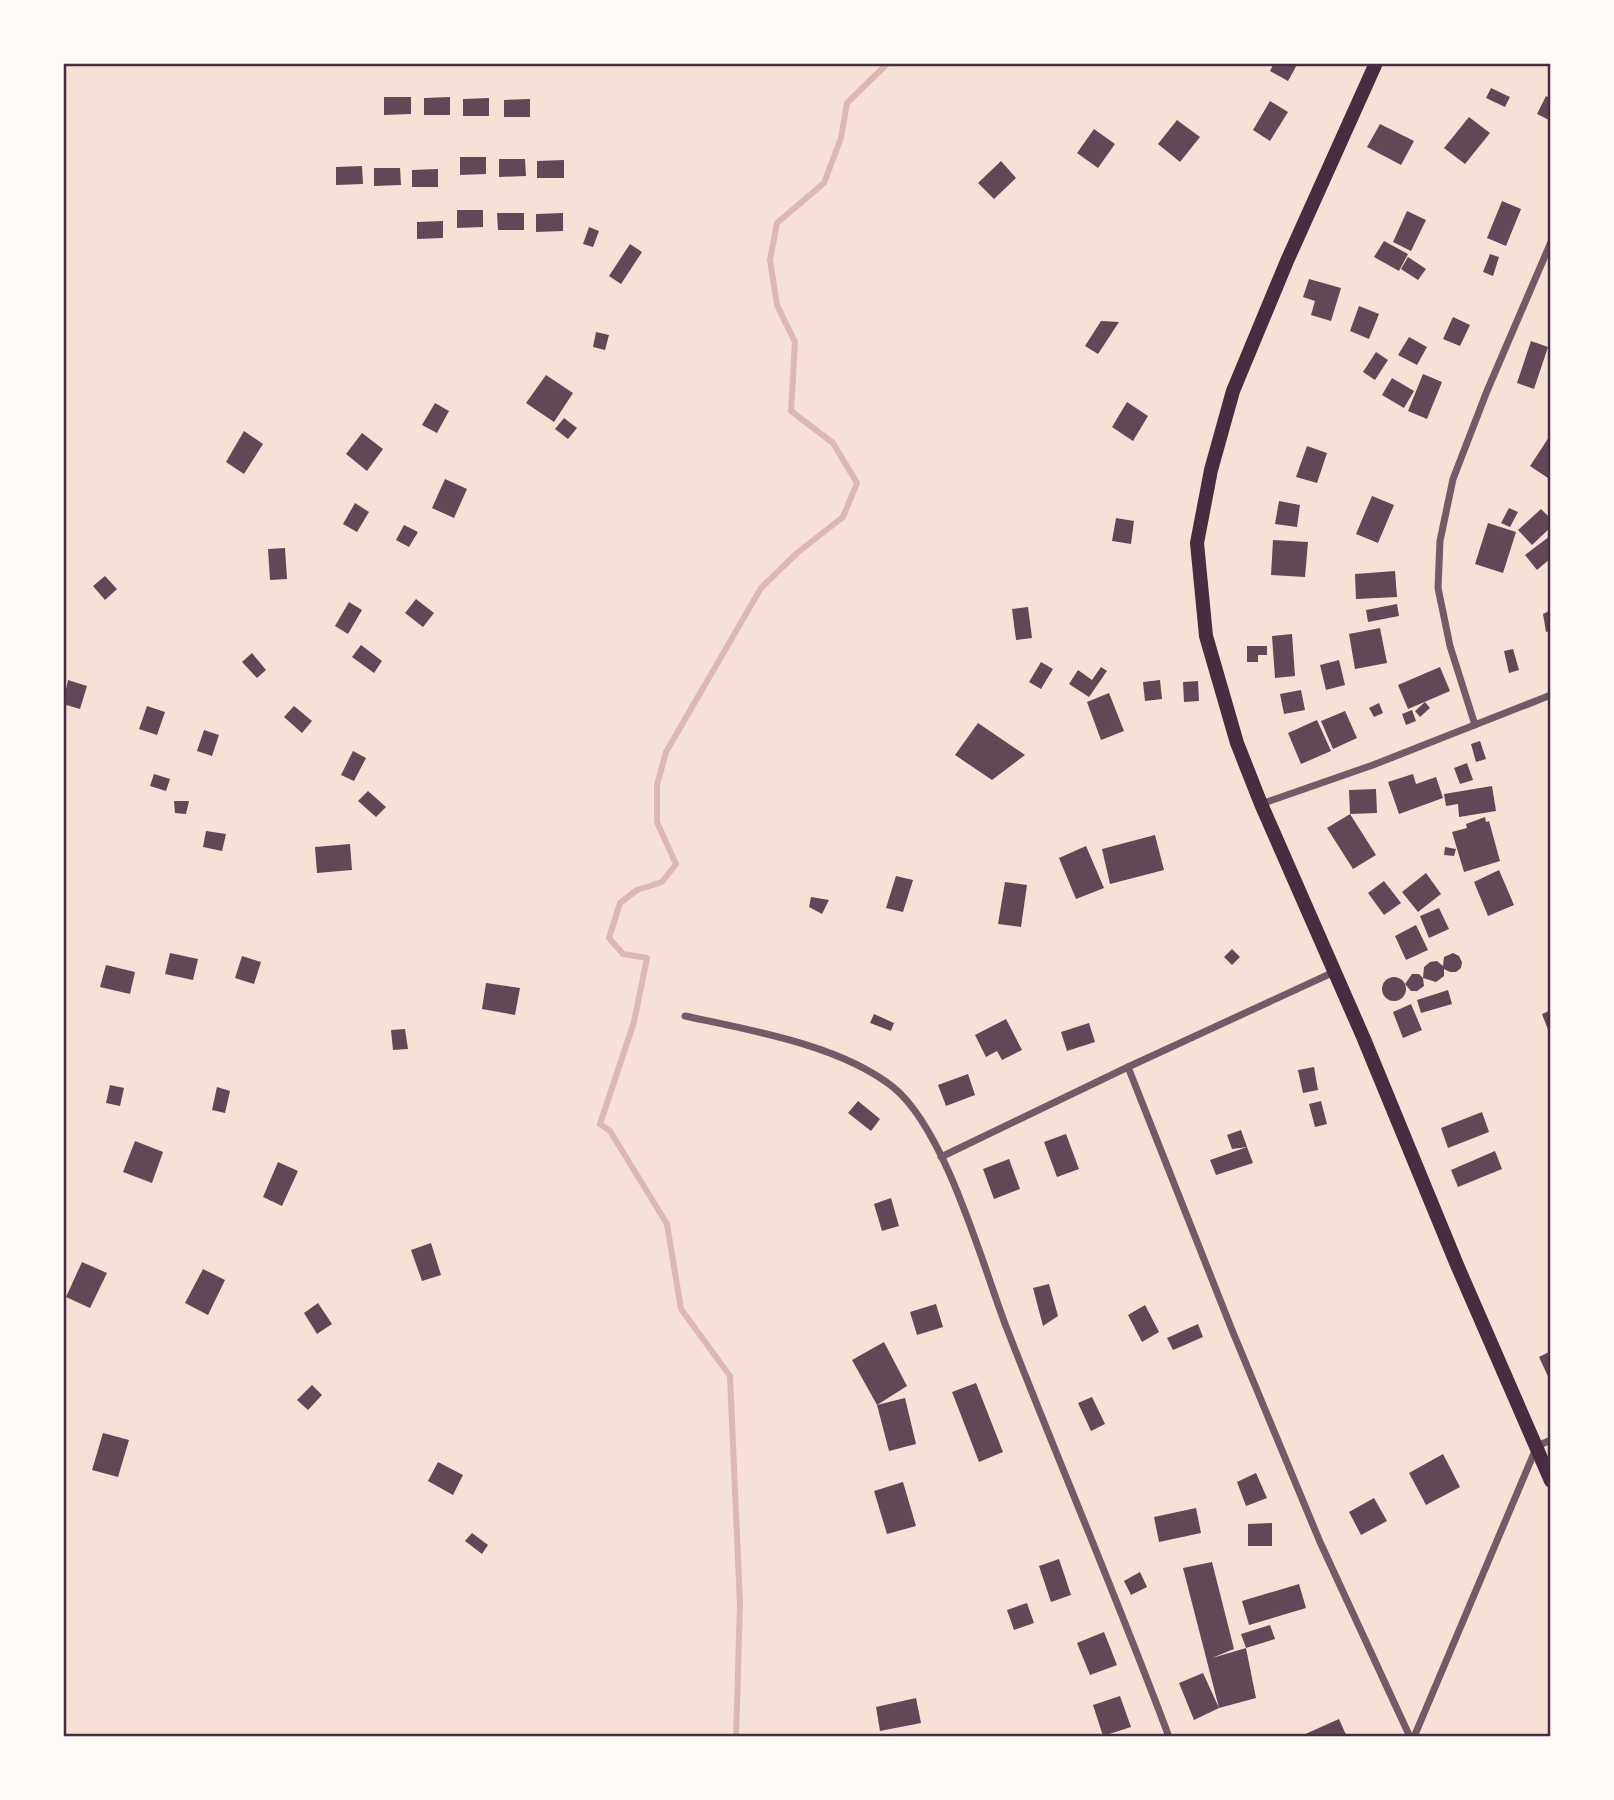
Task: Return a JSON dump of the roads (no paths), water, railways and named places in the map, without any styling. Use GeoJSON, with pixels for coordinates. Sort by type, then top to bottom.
{"type":"FeatureCollection","features":[{"type":"Feature","properties":{"kind":"main road"},"geometry":{"type":"LineString","coordinates":[[1376,63],[1233,391],[1211,470],[1197,543],[1206,636],[1237,743],[1261,804],[1551,1481]]}},
{"type":"Feature","properties":{"kind":"street"},"geometry":{"type":"LineString","coordinates":[[1475,725],[1450,646],[1438,588],[1440,541],[1458,467],[1487,391],[1551,242]]}},
{"type":"Feature","properties":{"kind":"street"},"geometry":{"type":"LineString","coordinates":[[1261,804],[1373,765],[1551,695]]}},
{"type":"Feature","properties":{"kind":"street"},"geometry":{"type":"LineString","coordinates":[[941,1157],[1335,972]]}},
{"type":"Feature","properties":{"kind":"street"},"geometry":{"type":"LineString","coordinates":[[685,1016],[777,1035],[864,1067],[894,1088],[913,1107],[941,1157],[1169,1737]]}},
{"type":"Feature","properties":{"kind":"street"},"geometry":{"type":"LineString","coordinates":[[1128,1067],[1227,1318],[1315,1530],[1412,1737]]}},
{"type":"Feature","properties":{"kind":"street"},"geometry":{"type":"LineString","coordinates":[[1412,1737],[1537,1446],[1551,1440]]}},
{"type":"Feature","properties":{"kind":"waterway"},"geometry":{"type":"LineString","coordinates":[[736,1737],[740,1604],[730,1376],[681,1309],[667,1224],[610,1131],[600,1124],[634,1022],[647,958],[623,954],[609,938],[620,903],[637,890],[662,882],[676,864],[657,822],[657,785],[666,752],[761,588],[797,553],[843,517],[857,483],[833,443],[791,411],[795,342],[777,305],[770,260],[777,223],[824,183],[841,138],[847,103],[888,63]]}}]}
